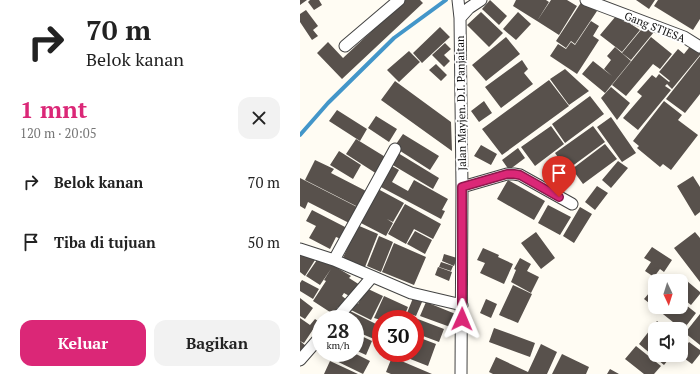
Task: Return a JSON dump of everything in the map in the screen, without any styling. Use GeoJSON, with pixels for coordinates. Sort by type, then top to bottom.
{"type":"FeatureCollection","features":[{"type":"Feature","properties":{"kind":"street"},"geometry":{"type":"LineString","coordinates":[[345,46],[399,0]]}},
{"type":"Feature","properties":{"kind":"street"},"geometry":{"type":"LineString","coordinates":[[460,18],[469,8],[481,0]]}},
{"type":"Feature","properties":{"kind":"street","name":"Gang STIESA"},"geometry":{"type":"LineString","coordinates":[[586,0],[684,37],[700,47]]}},
{"type":"Feature","properties":{"kind":"street","name":"Jalan Mayjen. D.I. Panjaitan"},"geometry":{"type":"LineString","coordinates":[[458,3],[460,18],[462,187],[461,374]]}},
{"type":"Feature","properties":{"kind":"street"},"geometry":{"type":"LineString","coordinates":[[334,260],[395,149]]}},
{"type":"Feature","properties":{"kind":"street"},"geometry":{"type":"LineString","coordinates":[[462,187],[507,174],[514,174],[520,175],[572,204]]}},
{"type":"Feature","properties":{"kind":"street"},"geometry":{"type":"LineString","coordinates":[[300,249],[334,260],[411,293],[462,305]]}},
{"type":"Feature","properties":{"kind":"street"},"geometry":{"type":"LineString","coordinates":[[344,310],[372,276]]}},
{"type":"Feature","properties":{"kind":"street"},"geometry":{"type":"LineString","coordinates":[[300,360],[312,346]]}},
{"type":"Feature","properties":{"kind":"building"},"geometry":{"type":"Polygon","coordinates":[[[300,0],[307,0],[300,5],[300,0]]]}},
{"type":"Feature","properties":{"kind":"building"},"geometry":{"type":"Polygon","coordinates":[[[310,0],[319,0],[322,5],[314,10],[308,2],[310,0]]]}},
{"type":"Feature","properties":{"kind":"building"},"geometry":{"type":"Polygon","coordinates":[[[405,0],[420,0],[423,3],[342,79],[317,53],[328,42],[343,58],[405,0]]]}},
{"type":"Feature","properties":{"kind":"building"},"geometry":{"type":"Polygon","coordinates":[[[490,0],[507,16],[499,25],[482,9],[490,0]]]}},
{"type":"Feature","properties":{"kind":"building"},"geometry":{"type":"Polygon","coordinates":[[[516,0],[546,0],[549,2],[537,21],[513,6],[516,0]]]}},
{"type":"Feature","properties":{"kind":"building"},"geometry":{"type":"Polygon","coordinates":[[[551,0],[567,0],[577,6],[559,35],[537,21],[551,0]]]}},
{"type":"Feature","properties":{"kind":"building"},"geometry":{"type":"Polygon","coordinates":[[[636,0],[655,0],[649,9],[636,0]]]}},
{"type":"Feature","properties":{"kind":"building"},"geometry":{"type":"Polygon","coordinates":[[[658,0],[700,0],[700,19],[693,30],[654,6],[658,0]]]}},
{"type":"Feature","properties":{"kind":"building"},"geometry":{"type":"Polygon","coordinates":[[[582,1],[597,11],[575,44],[571,41],[566,48],[556,41],[582,1]]]}},
{"type":"Feature","properties":{"kind":"building"},"geometry":{"type":"Polygon","coordinates":[[[306,10],[318,26],[313,30],[318,36],[312,40],[300,22],[300,14],[306,10]]]}},
{"type":"Feature","properties":{"kind":"building"},"geometry":{"type":"Polygon","coordinates":[[[481,12],[503,33],[489,47],[467,25],[481,12]]]}},
{"type":"Feature","properties":{"kind":"building"},"geometry":{"type":"Polygon","coordinates":[[[518,12],[531,24],[516,40],[503,29],[518,12]]]}},
{"type":"Feature","properties":{"kind":"building"},"geometry":{"type":"Polygon","coordinates":[[[616,16],[640,30],[622,52],[600,35],[616,16]]]}},
{"type":"Feature","properties":{"kind":"building"},"geometry":{"type":"Polygon","coordinates":[[[591,21],[599,26],[593,36],[599,40],[577,74],[550,56],[558,44],[566,49],[571,42],[575,45],[591,21]]]}},
{"type":"Feature","properties":{"kind":"building"},"geometry":{"type":"Polygon","coordinates":[[[645,25],[654,32],[631,60],[622,53],[645,25]]]}},
{"type":"Feature","properties":{"kind":"building"},"geometry":{"type":"Polygon","coordinates":[[[440,27],[450,37],[422,63],[413,53],[440,27]]]}},
{"type":"Feature","properties":{"kind":"building"},"geometry":{"type":"Polygon","coordinates":[[[506,37],[520,54],[486,81],[472,65],[506,37]]]}},
{"type":"Feature","properties":{"kind":"building"},"geometry":{"type":"Polygon","coordinates":[[[651,37],[672,54],[660,69],[653,64],[626,96],[612,85],[651,37]]]}},
{"type":"Feature","properties":{"kind":"building"},"geometry":{"type":"Polygon","coordinates":[[[445,43],[451,49],[444,55],[450,61],[444,67],[432,55],[445,43]]]}},
{"type":"Feature","properties":{"kind":"building"},"geometry":{"type":"Polygon","coordinates":[[[692,44],[700,51],[700,55],[672,89],[667,84],[665,86],[671,90],[638,130],[623,118],[642,96],[637,92],[652,75],[656,78],[659,74],[669,82],[670,81],[659,72],[678,49],[684,54],[692,44]]]}},
{"type":"Feature","properties":{"kind":"building"},"geometry":{"type":"Polygon","coordinates":[[[615,47],[631,61],[605,93],[582,74],[593,61],[612,76],[604,69],[611,60],[607,56],[615,47]]]}},
{"type":"Feature","properties":{"kind":"building"},"geometry":{"type":"Polygon","coordinates":[[[409,51],[420,62],[399,82],[387,70],[409,51]]]}},
{"type":"Feature","properties":{"kind":"building"},"geometry":{"type":"Polygon","coordinates":[[[700,56],[700,94],[685,113],[666,99],[700,56]]]}},
{"type":"Feature","properties":{"kind":"building"},"geometry":{"type":"Polygon","coordinates":[[[522,60],[528,69],[524,73],[533,84],[501,108],[485,87],[522,60]]]}},
{"type":"Feature","properties":{"kind":"building"},"geometry":{"type":"Polygon","coordinates":[[[436,64],[447,75],[441,81],[429,70],[436,64]]]}},
{"type":"Feature","properties":{"kind":"building"},"geometry":{"type":"Polygon","coordinates":[[[565,69],[589,91],[569,105],[550,79],[565,69]]]}},
{"type":"Feature","properties":{"kind":"building"},"geometry":{"type":"Polygon","coordinates":[[[549,80],[569,106],[502,155],[482,129],[549,80]]]}},
{"type":"Feature","properties":{"kind":"building"},"geometry":{"type":"Polygon","coordinates":[[[395,81],[451,122],[452,151],[381,100],[395,81]]]}},
{"type":"Feature","properties":{"kind":"building"},"geometry":{"type":"Polygon","coordinates":[[[611,87],[630,103],[617,120],[601,98],[611,87]]]}},
{"type":"Feature","properties":{"kind":"building"},"geometry":{"type":"Polygon","coordinates":[[[590,96],[604,114],[565,143],[552,124],[590,96]]]}},
{"type":"Feature","properties":{"kind":"building"},"geometry":{"type":"Polygon","coordinates":[[[484,101],[492,113],[479,122],[471,111],[484,101]]]}},
{"type":"Feature","properties":{"kind":"building"},"geometry":{"type":"Polygon","coordinates":[[[664,101],[682,115],[678,120],[698,135],[671,170],[663,164],[660,167],[637,148],[639,146],[633,141],[664,101]]]}},
{"type":"Feature","properties":{"kind":"building"},"geometry":{"type":"Polygon","coordinates":[[[337,110],[367,129],[360,141],[329,121],[337,110]]]}},
{"type":"Feature","properties":{"kind":"building"},"geometry":{"type":"Polygon","coordinates":[[[376,116],[397,129],[389,142],[368,128],[376,116]]]}},
{"type":"Feature","properties":{"kind":"building"},"geometry":{"type":"Polygon","coordinates":[[[611,117],[636,153],[622,162],[597,127],[611,117]]]}},
{"type":"Feature","properties":{"kind":"building"},"geometry":{"type":"Polygon","coordinates":[[[551,126],[564,144],[535,166],[521,147],[551,126]]]}},
{"type":"Feature","properties":{"kind":"building"},"geometry":{"type":"Polygon","coordinates":[[[593,126],[605,142],[567,170],[555,153],[593,126]]]}},
{"type":"Feature","properties":{"kind":"building"},"geometry":{"type":"Polygon","coordinates":[[[403,134],[439,156],[430,170],[394,147],[403,134]]]}},
{"type":"Feature","properties":{"kind":"building"},"geometry":{"type":"Polygon","coordinates":[[[356,139],[387,158],[377,174],[346,154],[356,139]]]}},
{"type":"Feature","properties":{"kind":"building"},"geometry":{"type":"Polygon","coordinates":[[[605,144],[617,159],[583,184],[572,169],[605,144]]]}},
{"type":"Feature","properties":{"kind":"building"},"geometry":{"type":"Polygon","coordinates":[[[481,145],[497,154],[491,165],[474,156],[481,145]]]}},
{"type":"Feature","properties":{"kind":"building"},"geometry":{"type":"Polygon","coordinates":[[[518,148],[525,158],[509,170],[502,160],[518,148]]]}},
{"type":"Feature","properties":{"kind":"building"},"geometry":{"type":"Polygon","coordinates":[[[339,151],[361,165],[353,179],[330,165],[339,151]]]}},
{"type":"Feature","properties":{"kind":"building"},"geometry":{"type":"Polygon","coordinates":[[[398,153],[439,178],[433,189],[391,164],[398,153]]]}},
{"type":"Feature","properties":{"kind":"building"},"geometry":{"type":"Polygon","coordinates":[[[315,160],[334,169],[331,173],[368,192],[360,208],[305,180],[315,160]]]}},
{"type":"Feature","properties":{"kind":"building"},"geometry":{"type":"Polygon","coordinates":[[[618,161],[628,168],[611,188],[602,180],[618,161]]]}},
{"type":"Feature","properties":{"kind":"building"},"geometry":{"type":"Polygon","coordinates":[[[390,165],[399,170],[392,182],[408,191],[414,180],[448,199],[442,210],[445,211],[441,219],[379,186],[390,165]]]}},
{"type":"Feature","properties":{"kind":"building"},"geometry":{"type":"Polygon","coordinates":[[[693,176],[700,187],[700,212],[695,216],[677,186],[693,176]]]}},
{"type":"Feature","properties":{"kind":"building"},"geometry":{"type":"Polygon","coordinates":[[[300,178],[359,208],[351,224],[308,202],[305,209],[300,206],[300,178]]]}},
{"type":"Feature","properties":{"kind":"building"},"geometry":{"type":"Polygon","coordinates":[[[508,180],[545,201],[534,220],[497,199],[508,180]]]}},
{"type":"Feature","properties":{"kind":"building"},"geometry":{"type":"Polygon","coordinates":[[[597,186],[608,193],[595,210],[585,202],[597,186]]]}},
{"type":"Feature","properties":{"kind":"building"},"geometry":{"type":"Polygon","coordinates":[[[378,189],[404,203],[393,222],[387,219],[393,223],[386,236],[357,221],[378,189]]]}},
{"type":"Feature","properties":{"kind":"building"},"geometry":{"type":"Polygon","coordinates":[[[405,204],[441,224],[433,239],[414,229],[406,244],[388,234],[405,204]]]}},
{"type":"Feature","properties":{"kind":"building"},"geometry":{"type":"Polygon","coordinates":[[[548,205],[571,217],[560,235],[538,223],[548,205]]]}},
{"type":"Feature","properties":{"kind":"building"},"geometry":{"type":"Polygon","coordinates":[[[580,207],[592,214],[574,243],[563,236],[580,207]]]}},
{"type":"Feature","properties":{"kind":"building"},"geometry":{"type":"Polygon","coordinates":[[[312,210],[347,228],[341,239],[336,237],[330,249],[309,238],[316,226],[306,221],[312,210]]]}},
{"type":"Feature","properties":{"kind":"building"},"geometry":{"type":"Polygon","coordinates":[[[357,225],[378,234],[365,267],[343,258],[357,225]]]}},
{"type":"Feature","properties":{"kind":"building"},"geometry":{"type":"Polygon","coordinates":[[[415,231],[432,240],[425,254],[407,244],[415,231]]]}},
{"type":"Feature","properties":{"kind":"building"},"geometry":{"type":"Polygon","coordinates":[[[536,232],[555,258],[541,269],[521,243],[536,232]]]}},
{"type":"Feature","properties":{"kind":"building"},"geometry":{"type":"Polygon","coordinates":[[[695,232],[700,238],[700,282],[674,248],[695,232]]]}},
{"type":"Feature","properties":{"kind":"building"},"geometry":{"type":"Polygon","coordinates":[[[379,236],[393,242],[381,272],[367,266],[379,236]]]}},
{"type":"Feature","properties":{"kind":"building"},"geometry":{"type":"Polygon","coordinates":[[[394,243],[426,257],[414,285],[382,272],[394,243]]]}},
{"type":"Feature","properties":{"kind":"building"},"geometry":{"type":"Polygon","coordinates":[[[652,247],[672,260],[664,272],[660,269],[656,274],[650,274],[645,271],[651,262],[644,258],[652,247]]]}},
{"type":"Feature","properties":{"kind":"building"},"geometry":{"type":"Polygon","coordinates":[[[483,248],[499,255],[498,257],[513,264],[504,284],[480,273],[485,263],[477,260],[483,248]]]}},
{"type":"Feature","properties":{"kind":"building"},"geometry":{"type":"Polygon","coordinates":[[[300,250],[315,260],[305,276],[300,272],[300,250]]]}},
{"type":"Feature","properties":{"kind":"building"},"geometry":{"type":"Polygon","coordinates":[[[444,254],[457,258],[454,266],[442,261],[444,254]]]}},
{"type":"Feature","properties":{"kind":"building"},"geometry":{"type":"Polygon","coordinates":[[[319,257],[351,276],[349,278],[360,285],[351,297],[344,293],[342,296],[347,300],[341,309],[338,307],[336,310],[327,310],[313,301],[326,281],[324,280],[331,269],[320,285],[306,276],[319,257]]]}},
{"type":"Feature","properties":{"kind":"building"},"geometry":{"type":"Polygon","coordinates":[[[520,258],[531,264],[527,271],[539,277],[531,293],[511,282],[516,270],[514,269],[520,258]]]}},
{"type":"Feature","properties":{"kind":"building"},"geometry":{"type":"Polygon","coordinates":[[[441,262],[453,266],[451,271],[439,267],[441,262]]]}},
{"type":"Feature","properties":{"kind":"building"},"geometry":{"type":"Polygon","coordinates":[[[438,267],[452,272],[449,281],[435,275],[438,267]]]}},
{"type":"Feature","properties":{"kind":"building"},"geometry":{"type":"Polygon","coordinates":[[[302,280],[319,289],[313,299],[300,291],[300,283],[302,280]]]}},
{"type":"Feature","properties":{"kind":"building"},"geometry":{"type":"Polygon","coordinates":[[[688,282],[700,292],[691,305],[688,303],[688,282]]]}},
{"type":"Feature","properties":{"kind":"building"},"geometry":{"type":"Polygon","coordinates":[[[513,285],[532,294],[518,323],[499,315],[513,285]]]}},
{"type":"Feature","properties":{"kind":"building"},"geometry":{"type":"Polygon","coordinates":[[[366,288],[383,296],[376,310],[372,310],[371,320],[364,316],[364,310],[351,310],[355,302],[358,304],[366,288]]]}},
{"type":"Feature","properties":{"kind":"building"},"geometry":{"type":"Polygon","coordinates":[[[648,294],[648,302],[644,299],[648,294]]]}},
{"type":"Feature","properties":{"kind":"building"},"geometry":{"type":"Polygon","coordinates":[[[384,296],[408,307],[407,310],[378,310],[384,296]]]}},
{"type":"Feature","properties":{"kind":"building"},"geometry":{"type":"Polygon","coordinates":[[[300,298],[313,308],[305,319],[300,316],[300,298]]]}},
{"type":"Feature","properties":{"kind":"building"},"geometry":{"type":"Polygon","coordinates":[[[413,298],[422,302],[419,310],[408,310],[413,298]]]}},
{"type":"Feature","properties":{"kind":"building"},"geometry":{"type":"Polygon","coordinates":[[[486,299],[497,304],[491,318],[480,313],[486,299]]]}},
{"type":"Feature","properties":{"kind":"building"},"geometry":{"type":"Polygon","coordinates":[[[426,302],[458,315],[453,328],[424,317],[424,310],[423,310],[426,302]]]}},
{"type":"Feature","properties":{"kind":"building"},"geometry":{"type":"Polygon","coordinates":[[[688,307],[696,313],[688,323],[688,322],[673,322],[663,314],[688,314],[688,307]]]}},
{"type":"Feature","properties":{"kind":"building"},"geometry":{"type":"Polygon","coordinates":[[[700,314],[700,345],[688,335],[688,329],[700,314]]]}},
{"type":"Feature","properties":{"kind":"building"},"geometry":{"type":"Polygon","coordinates":[[[300,318],[310,325],[312,323],[312,331],[304,343],[300,341],[300,318]]]}},
{"type":"Feature","properties":{"kind":"building"},"geometry":{"type":"Polygon","coordinates":[[[364,318],[372,322],[372,338],[364,335],[364,318]]]}},
{"type":"Feature","properties":{"kind":"building"},"geometry":{"type":"Polygon","coordinates":[[[424,321],[444,329],[439,342],[424,336],[424,321]]]}},
{"type":"Feature","properties":{"kind":"building"},"geometry":{"type":"Polygon","coordinates":[[[494,328],[535,343],[530,357],[489,342],[494,328]]]}},
{"type":"Feature","properties":{"kind":"building"},"geometry":{"type":"Polygon","coordinates":[[[648,332],[648,352],[639,344],[648,332]]]}},
{"type":"Feature","properties":{"kind":"building"},"geometry":{"type":"Polygon","coordinates":[[[364,337],[372,341],[366,355],[364,354],[364,337]]]}},
{"type":"Feature","properties":{"kind":"building"},"geometry":{"type":"Polygon","coordinates":[[[424,339],[436,344],[428,366],[418,362],[424,362],[424,339]]]}},
{"type":"Feature","properties":{"kind":"building"},"geometry":{"type":"Polygon","coordinates":[[[300,341],[306,346],[300,354],[300,341]]]}},
{"type":"Feature","properties":{"kind":"building"},"geometry":{"type":"Polygon","coordinates":[[[689,342],[700,350],[700,354],[692,364],[688,361],[689,342]]]}},
{"type":"Feature","properties":{"kind":"building"},"geometry":{"type":"Polygon","coordinates":[[[541,344],[557,352],[547,374],[493,374],[489,372],[496,357],[528,372],[541,344]]]}},
{"type":"Feature","properties":{"kind":"building"},"geometry":{"type":"Polygon","coordinates":[[[636,346],[648,356],[648,362],[656,362],[661,366],[654,374],[644,374],[625,359],[636,346]]]}},
{"type":"Feature","properties":{"kind":"building"},"geometry":{"type":"Polygon","coordinates":[[[562,354],[589,367],[586,374],[552,374],[562,354]]]}},
{"type":"Feature","properties":{"kind":"building"},"geometry":{"type":"Polygon","coordinates":[[[364,358],[370,361],[363,374],[338,362],[364,362],[364,358]]]}},
{"type":"Feature","properties":{"kind":"building"},"geometry":{"type":"Polygon","coordinates":[[[330,362],[332,362],[358,374],[324,374],[330,362]]]}},
{"type":"Feature","properties":{"kind":"building"},"geometry":{"type":"Polygon","coordinates":[[[390,362],[404,362],[432,374],[391,374],[386,372],[390,362]]]}},
{"type":"Feature","properties":{"kind":"building"},"geometry":{"type":"Polygon","coordinates":[[[610,369],[619,374],[607,374],[610,369]]]}},
{"type":"Feature","properties":{"kind":"waterway"},"geometry":{"type":"LineString","coordinates":[[300,135],[328,103],[394,38],[446,0]]}},
{"type":"Feature","properties":{"kind":"route"},"geometry":{"type":"LineString","coordinates":[[462,319],[462,187],[507,174],[514,174],[520,175],[559,197]]}}]}
